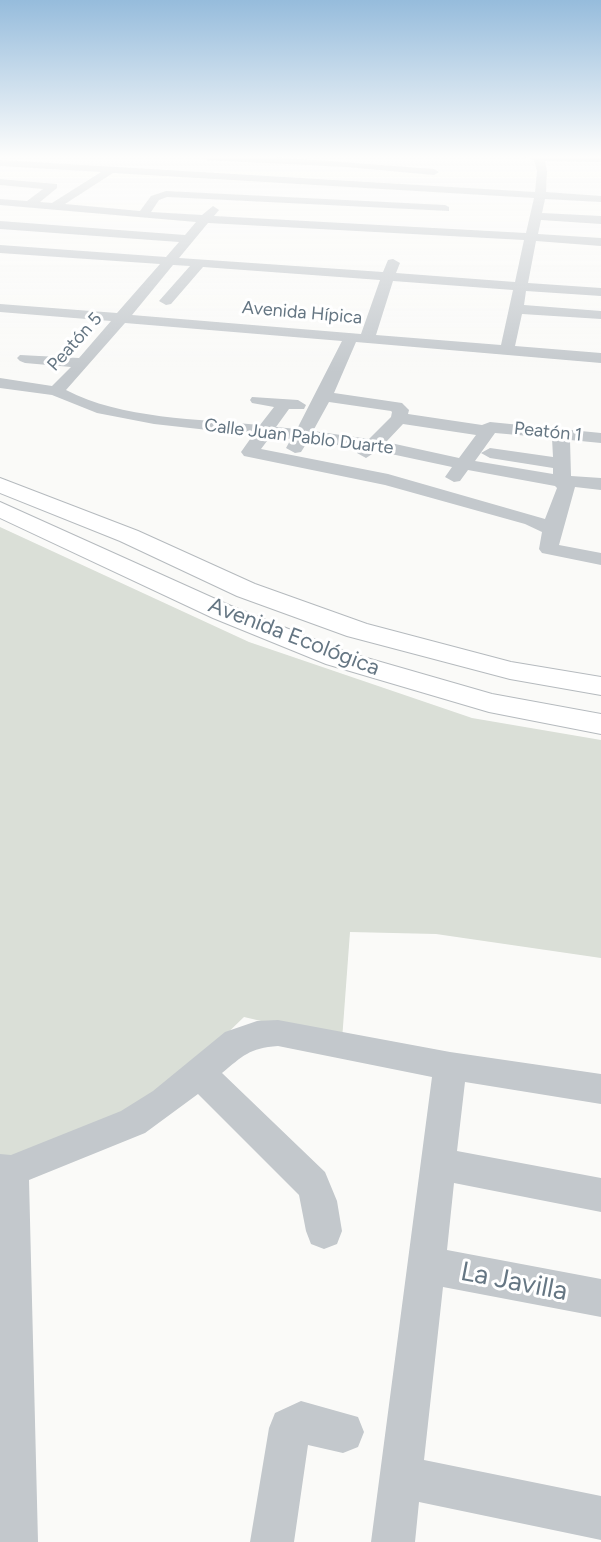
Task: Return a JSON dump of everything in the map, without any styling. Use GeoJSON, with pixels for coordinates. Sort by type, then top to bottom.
{"type":"FeatureCollection","features":[{"type":"Feature","properties":{"kind":"main road"},"geometry":{"type":"LineString","coordinates":[[0,485],[129,536],[246,590],[357,630],[510,670],[601,686]]}},
{"type":"Feature","properties":{"kind":"main road","name":"Avenida Ecológica"},"geometry":{"type":"LineString","coordinates":[[0,509],[222,612],[336,658],[489,703],[601,724]]}},
{"type":"Feature","properties":{"kind":"street"},"geometry":{"type":"LineString","coordinates":[[18,250],[41,229]]}},
{"type":"Feature","properties":{"kind":"street"},"geometry":{"type":"LineString","coordinates":[[55,229],[196,236]]}},
{"type":"Feature","properties":{"kind":"street","name":"Peatón 5"},"geometry":{"type":"LineString","coordinates":[[56,391],[200,229]]}},
{"type":"Feature","properties":{"kind":"street"},"geometry":{"type":"LineString","coordinates":[[395,229],[601,242]]}},
{"type":"Feature","properties":{"kind":"street"},"geometry":{"type":"LineString","coordinates":[[507,350],[520,286],[521,253],[531,238],[533,229]]}},
{"type":"Feature","properties":{"kind":"street"},"geometry":{"type":"LineString","coordinates":[[112,256],[127,234]]}},
{"type":"Feature","properties":{"kind":"street"},"geometry":{"type":"LineString","coordinates":[[0,249],[200,263],[393,266],[520,286],[601,292]]}},
{"type":"Feature","properties":{"kind":"street"},"geometry":{"type":"LineString","coordinates":[[166,301],[200,263]]}},
{"type":"Feature","properties":{"kind":"street"},"geometry":{"type":"LineString","coordinates":[[288,461],[359,337],[393,266]]}},
{"type":"Feature","properties":{"kind":"street","name":"Avenida Hípica"},"geometry":{"type":"LineString","coordinates":[[0,308],[601,358]]}},
{"type":"Feature","properties":{"kind":"street"},"geometry":{"type":"LineString","coordinates":[[516,309],[601,315]]}},
{"type":"Feature","properties":{"kind":"street"},"geometry":{"type":"LineString","coordinates":[[25,358],[83,363]]}},
{"type":"Feature","properties":{"kind":"street","name":"Calle Juan Pablo Duarte"},"geometry":{"type":"LineString","coordinates":[[0,383],[56,391],[69,398],[154,419],[303,434],[468,457],[561,473]]}},
{"type":"Feature","properties":{"kind":"street"},"geometry":{"type":"LineString","coordinates":[[258,400],[284,404],[320,402],[396,407],[401,411],[399,418],[346,472]]}},
{"type":"Feature","properties":{"kind":"street"},"geometry":{"type":"LineString","coordinates":[[284,404],[250,452],[441,494],[532,520],[550,528]]}},
{"type":"Feature","properties":{"kind":"street","name":"Peatón 1"},"geometry":{"type":"LineString","coordinates":[[399,418],[491,429],[601,438]]}},
{"type":"Feature","properties":{"kind":"street"},"geometry":{"type":"LineString","coordinates":[[441,494],[491,429]]}},
{"type":"Feature","properties":{"kind":"street"},"geometry":{"type":"LineString","coordinates":[[561,434],[561,473],[566,488],[550,528],[549,549],[601,559]]}},
{"type":"Feature","properties":{"kind":"street"},"geometry":{"type":"LineString","coordinates":[[561,473],[601,484]]}},
{"type":"Feature","properties":{"kind":"street"},"geometry":{"type":"LineString","coordinates":[[16,1542],[7,1463],[5,1170],[133,1122],[165,1101],[236,1042],[257,1034],[278,1033],[450,1066],[601,1089]]}},
{"type":"Feature","properties":{"kind":"street"},"geometry":{"type":"LineString","coordinates":[[393,1542],[450,1066]]}},
{"type":"Feature","properties":{"kind":"street"},"geometry":{"type":"LineString","coordinates":[[200,1073],[312,1184],[320,1201],[324,1231]]}},
{"type":"Feature","properties":{"kind":"street"},"geometry":{"type":"LineString","coordinates":[[439,1164],[601,1196]]}},
{"type":"Feature","properties":{"kind":"street","name":"La Javilla"},"geometry":{"type":"LineString","coordinates":[[427,1265],[601,1299]]}},
{"type":"Feature","properties":{"kind":"street"},"geometry":{"type":"LineString","coordinates":[[272,1542],[290,1428],[302,1422],[343,1432]]}},
{"type":"Feature","properties":{"kind":"street"},"geometry":{"type":"LineString","coordinates":[[401,1477],[601,1518]]}},
{"type":"Feature","properties":{"kind":"shaded area"},"geometry":{"type":"Polygon","coordinates":[[[0,527],[249,642],[472,718],[601,740],[601,958],[436,934],[350,932],[342,1040],[244,1017],[182,1077],[98,1127],[0,1160],[0,527]]]}}]}
